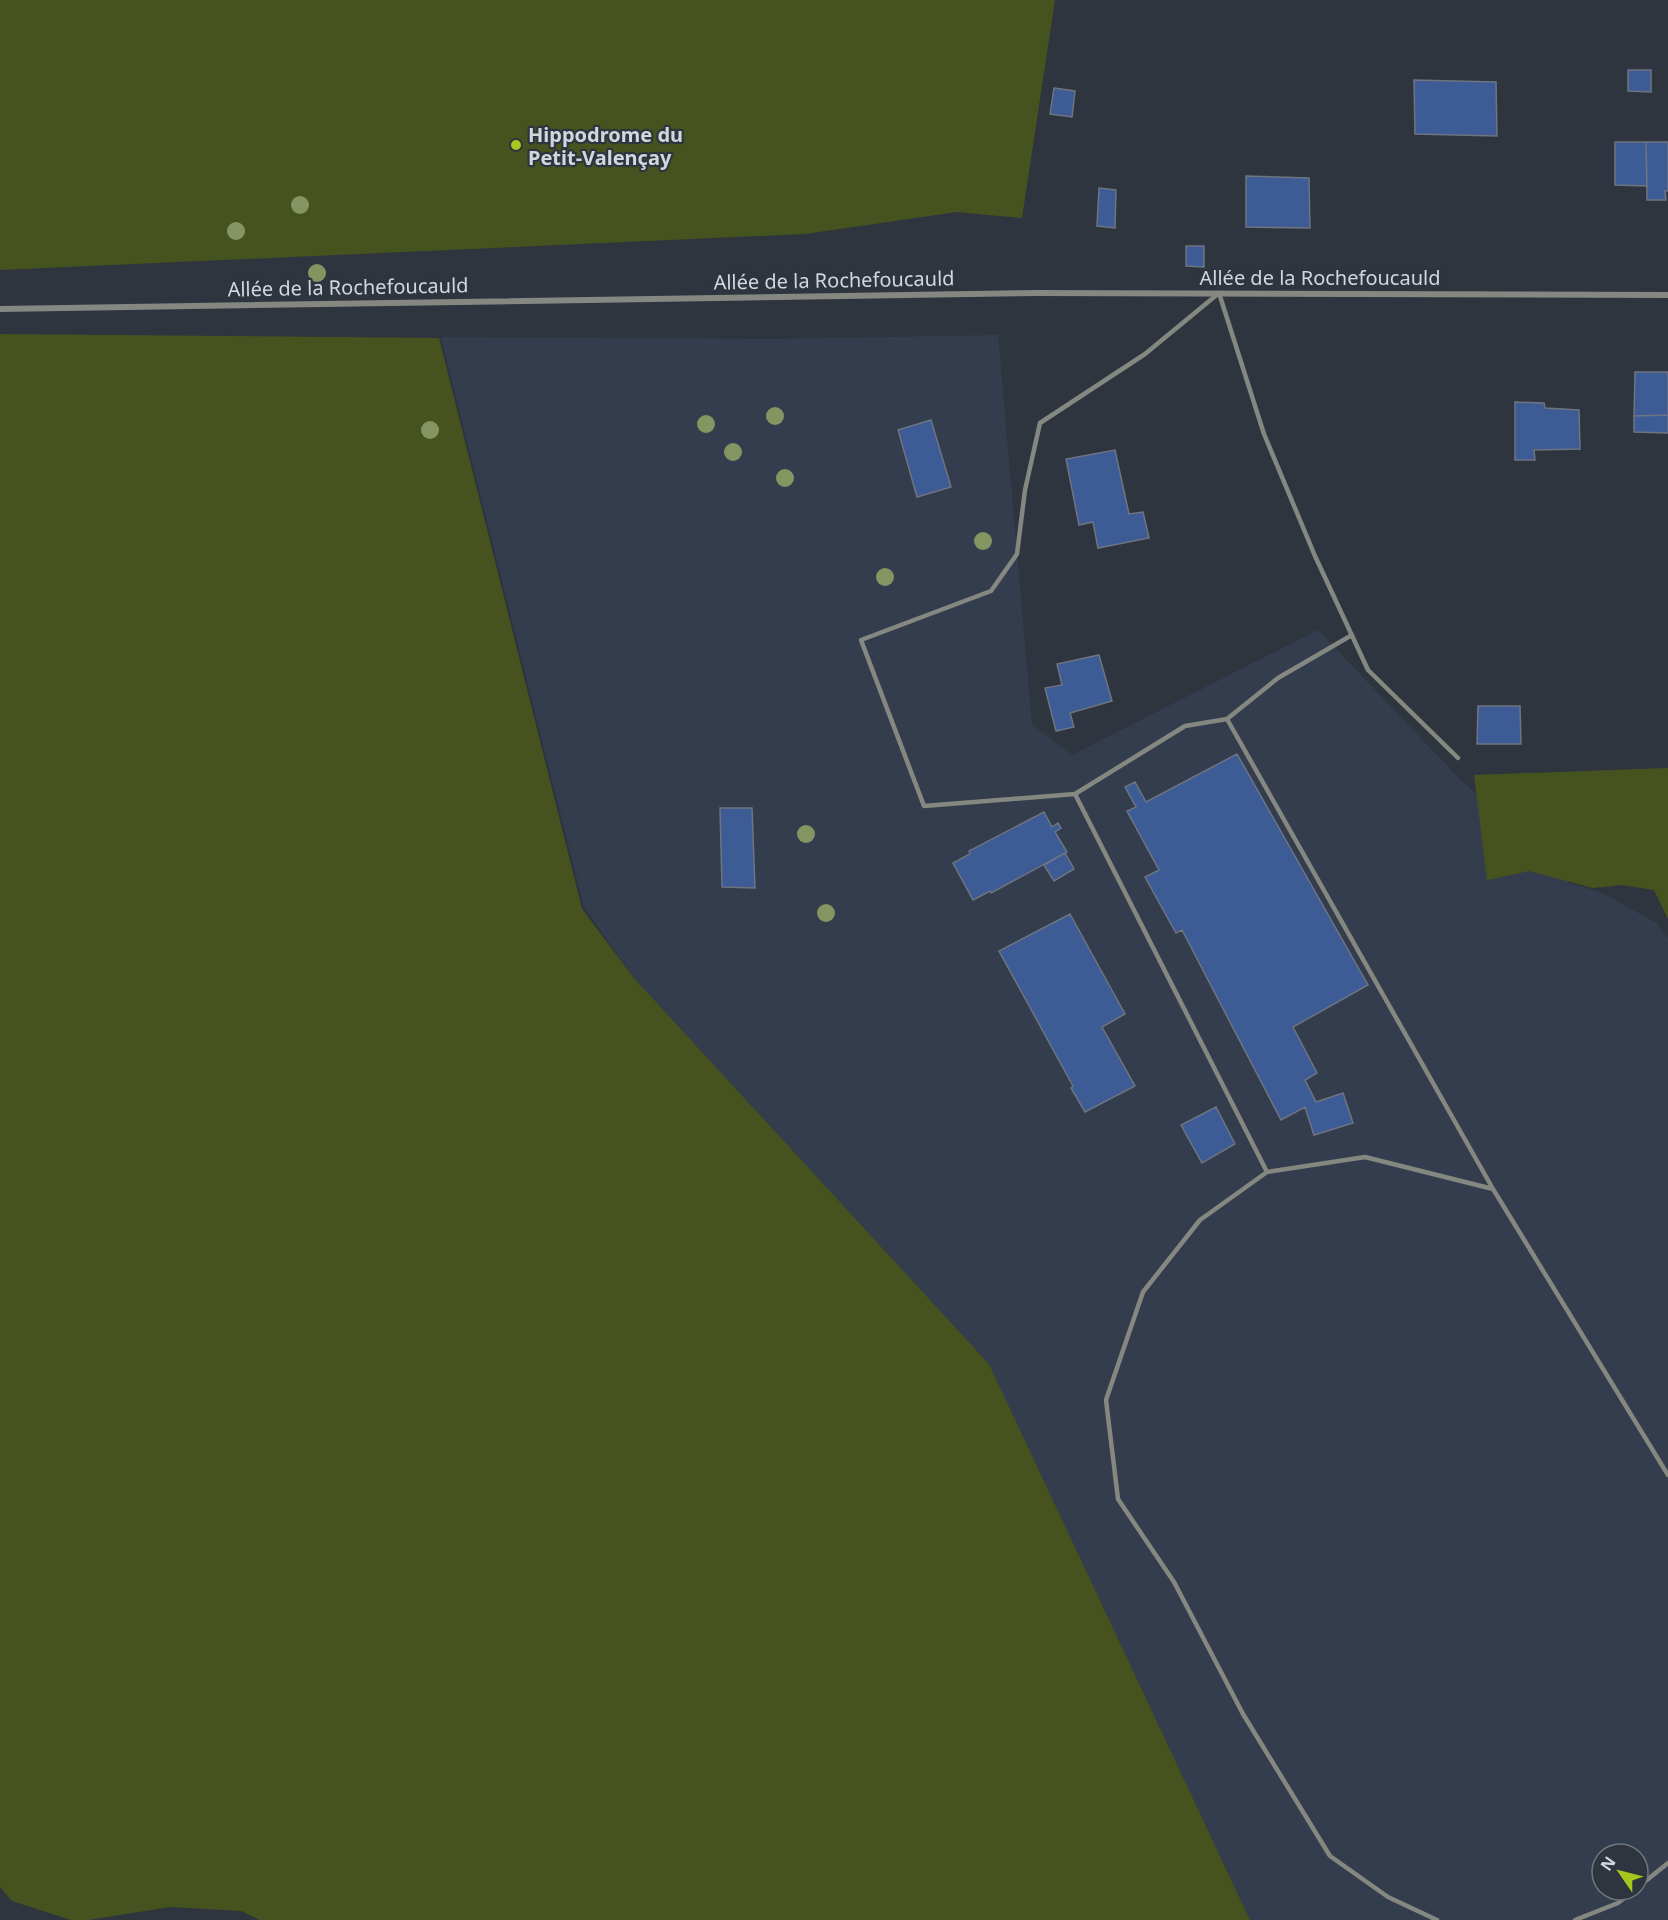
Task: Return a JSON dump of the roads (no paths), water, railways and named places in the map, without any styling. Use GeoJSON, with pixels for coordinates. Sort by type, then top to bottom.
{"type":"FeatureCollection","features":[{"type":"Feature","properties":{"kind":"street","name":"Allée de la Rochefoucauld"},"geometry":{"type":"LineString","coordinates":[[0,309],[1013,293],[1668,295]]}},
{"type":"Feature","properties":{"kind":"lane"},"geometry":{"type":"LineString","coordinates":[[1352,635],[1278,678],[1227,719],[1185,726],[1075,794],[924,806],[861,640],[991,591],[1017,554],[1025,490],[1040,423],[1145,354],[1218,293],[1264,434],[1315,556],[1352,635],[1368,670],[1458,758]]}},
{"type":"Feature","properties":{"kind":"lane"},"geometry":{"type":"LineString","coordinates":[[1227,719],[1493,1189],[1668,1475]]}},
{"type":"Feature","properties":{"kind":"lane"},"geometry":{"type":"LineString","coordinates":[[1075,794],[1267,1172]]}},
{"type":"Feature","properties":{"kind":"lane"},"geometry":{"type":"LineString","coordinates":[[1437,1920],[1388,1897],[1329,1856],[1243,1714],[1174,1582],[1118,1499],[1106,1400],[1143,1292],[1200,1220],[1267,1172],[1365,1157],[1493,1189]]}},
{"type":"Feature","properties":{"kind":"lane"},"geometry":{"type":"LineString","coordinates":[[1650,1877],[1668,1863]]}},
{"type":"Feature","properties":{"kind":"lane"},"geometry":{"type":"LineString","coordinates":[[1575,1920],[1619,1902]]}},
{"type":"Feature","properties":{"kind":"place","name":"Hippodrome du Petit-Valençay"},"geometry":{"type":"Point","coordinates":[516,145]}}]}
